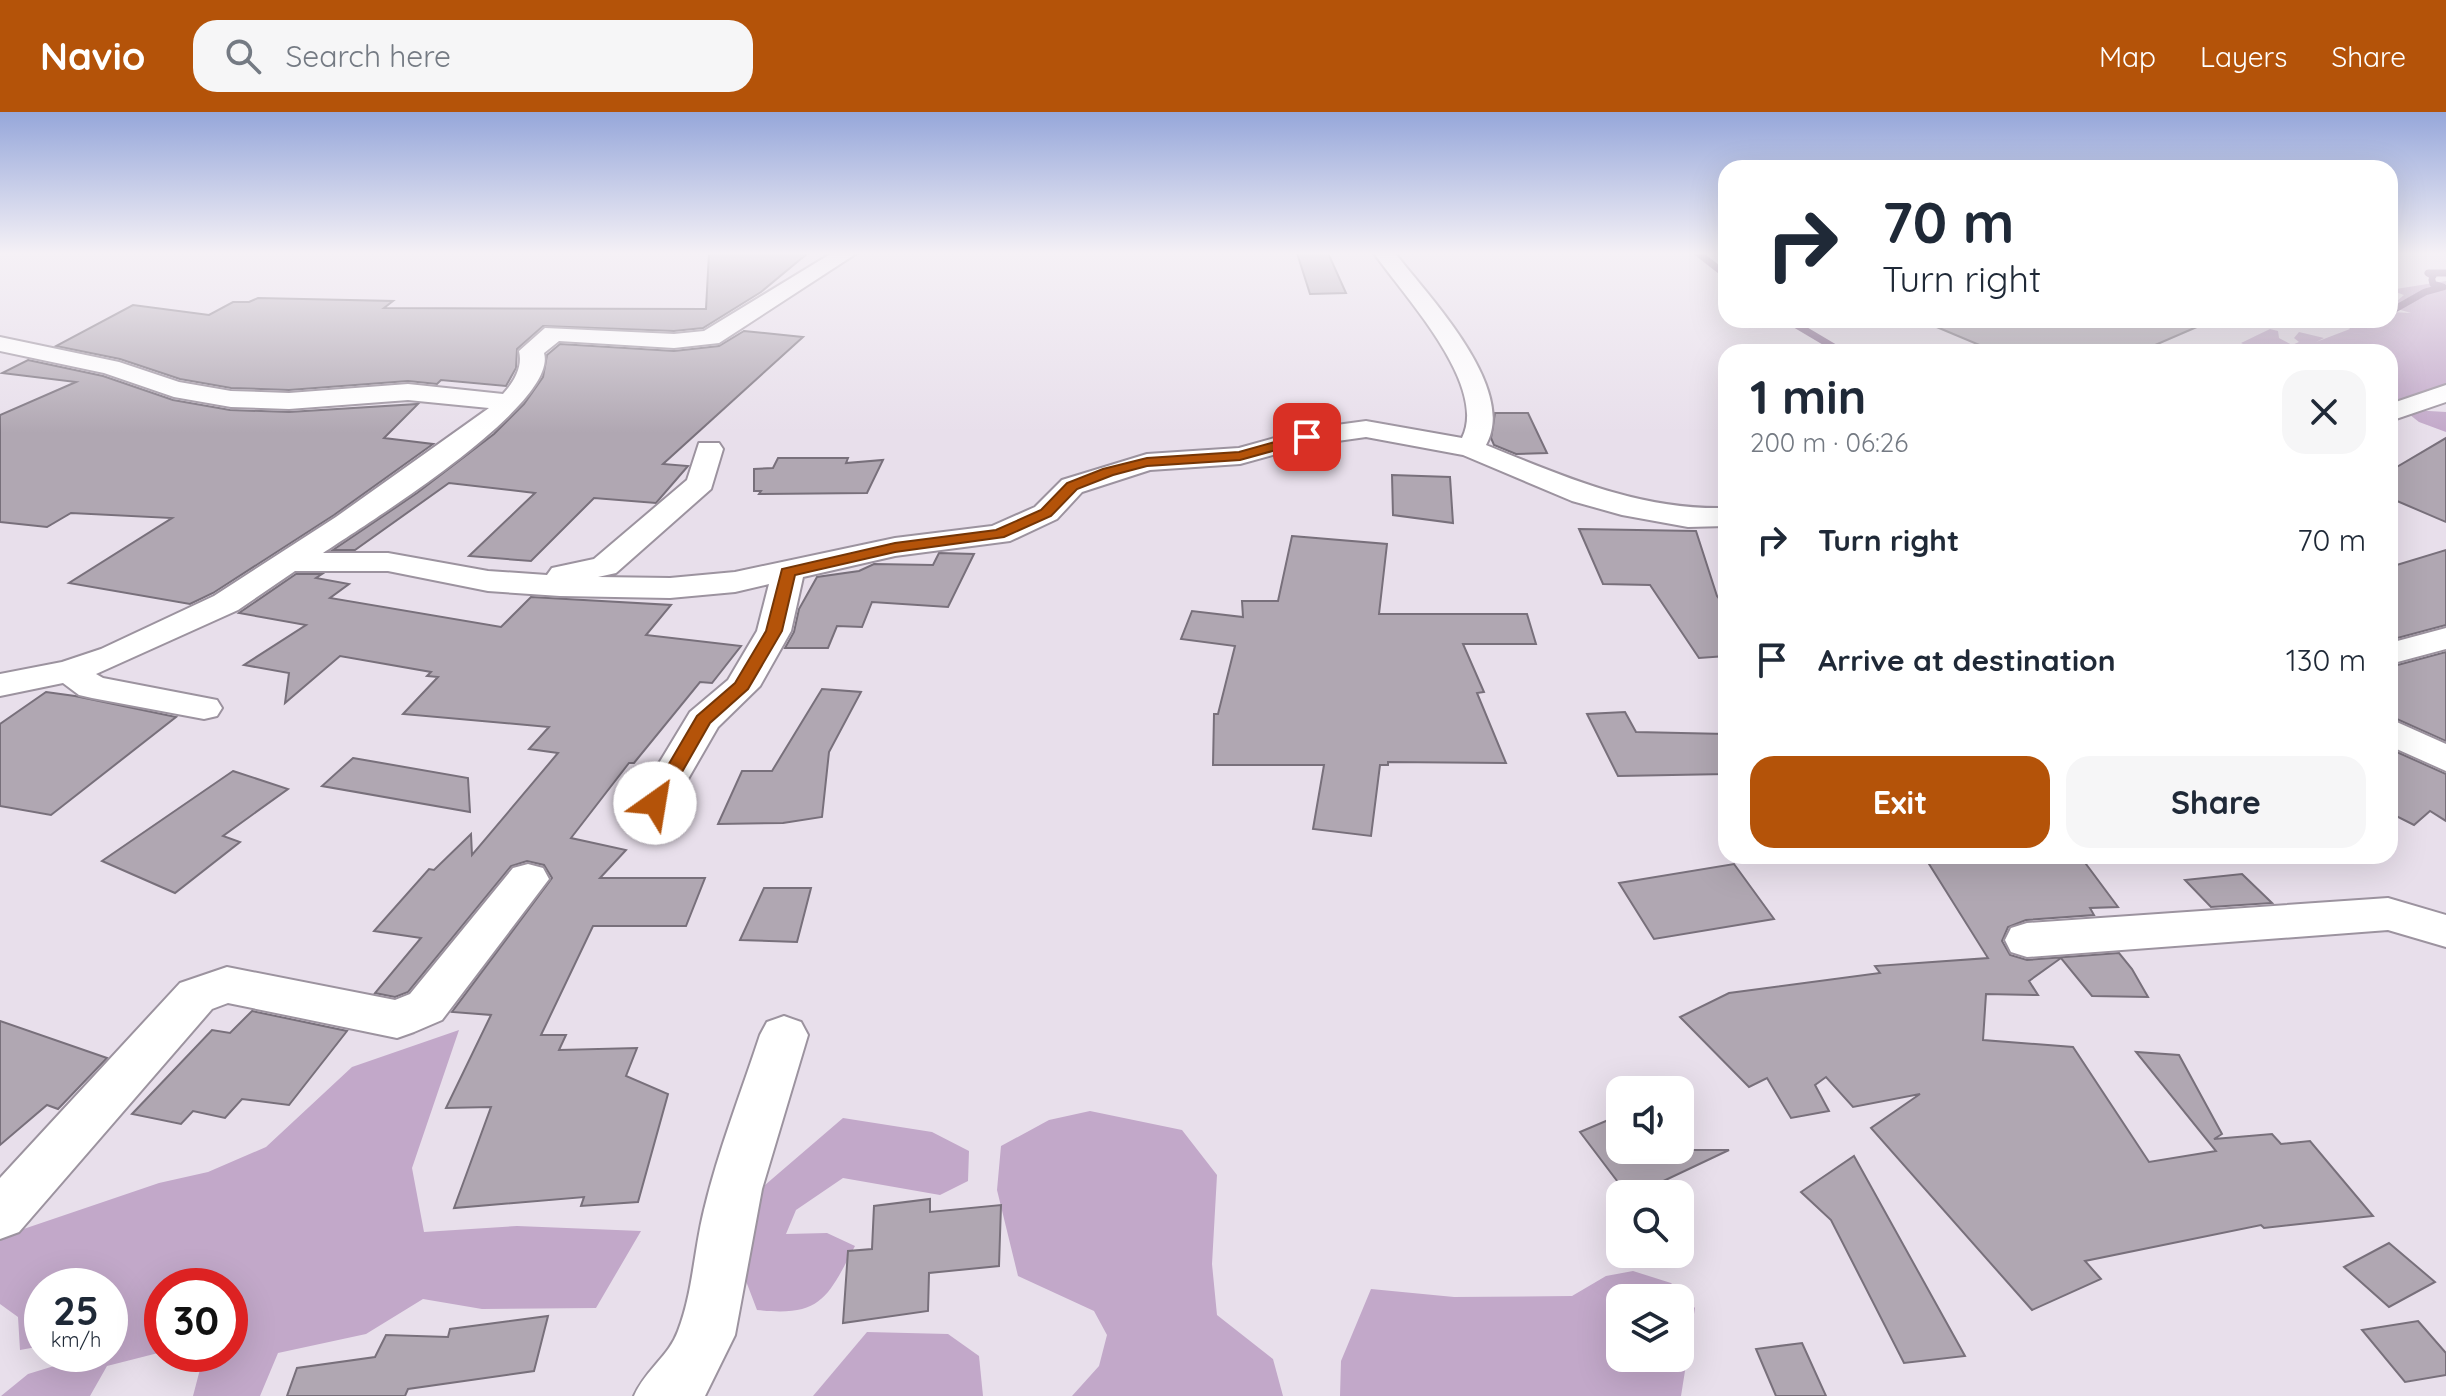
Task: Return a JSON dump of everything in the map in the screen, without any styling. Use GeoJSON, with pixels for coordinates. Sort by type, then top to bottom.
{"type":"FeatureCollection","features":[{"type":"Feature","properties":{"kind":"street"},"geometry":{"type":"LineString","coordinates":[[0,685],[70,671],[113,656],[226,603],[290,562],[491,421],[523,388],[534,362],[531,351],[553,333],[674,341],[710,338],[750,313]]}},
{"type":"Feature","properties":{"kind":"street"},"geometry":{"type":"LineString","coordinates":[[1430,313],[1448,337],[1472,386],[1480,429],[1470,448]]}},
{"type":"Feature","properties":{"kind":"street"},"geometry":{"type":"LineString","coordinates":[[0,344],[110,367],[174,389],[231,399],[289,401],[408,392],[507,402]]}},
{"type":"Feature","properties":{"kind":"street"},"geometry":{"type":"LineString","coordinates":[[2398,410],[2446,393]]}},
{"type":"Feature","properties":{"kind":"street"},"geometry":{"type":"LineString","coordinates":[[290,562],[388,562],[488,581],[525,584],[670,588],[735,582],[895,547],[999,534],[1046,513],[1072,486],[1147,462],[1240,456],[1307,437],[1356,430],[1389,432],[1470,448],[1582,495],[1622,506],[1688,518],[1718,517]]}},
{"type":"Feature","properties":{"kind":"street"},"geometry":{"type":"LineString","coordinates":[[525,584],[605,566],[701,483],[709,449]]}},
{"type":"Feature","properties":{"kind":"street"},"geometry":{"type":"LineString","coordinates":[[655,803],[703,720],[742,686],[774,631],[788,572]]}},
{"type":"Feature","properties":{"kind":"street"},"geometry":{"type":"LineString","coordinates":[[2398,652],[2446,638]]}},
{"type":"Feature","properties":{"kind":"street"},"geometry":{"type":"LineString","coordinates":[[70,671],[92,687],[204,708]]}},
{"type":"Feature","properties":{"kind":"street"},"geometry":{"type":"LineString","coordinates":[[2398,735],[2446,759]]}},
{"type":"Feature","properties":{"kind":"street"},"geometry":{"type":"LineString","coordinates":[[0,1215],[196,996],[227,985],[397,1019],[413,1016],[426,1007],[528,879]]}},
{"type":"Feature","properties":{"kind":"street"},"geometry":{"type":"LineString","coordinates":[[2027,940],[2388,914],[2446,931]]}},
{"type":"Feature","properties":{"kind":"street"},"geometry":{"type":"LineString","coordinates":[[664,1396],[679,1385],[712,1325],[730,1210],[784,1035]]}},
{"type":"Feature","properties":{"kind":"shaded area"},"geometry":{"type":"Polygon","coordinates":[[[2398,313],[2446,313],[2446,400],[2412,410],[2446,412],[2446,432],[2419,422],[2405,411],[2398,412],[2398,344],[2294,344],[2299,342],[2294,338],[2299,332],[2324,338],[2316,342],[2349,328],[2398,328],[2398,313]]]}},
{"type":"Feature","properties":{"kind":"shaded area"},"geometry":{"type":"Polygon","coordinates":[[[2270,329],[2278,331],[2279,338],[2290,344],[2241,343],[2270,329]]]}},
{"type":"Feature","properties":{"kind":"shaded area"},"geometry":{"type":"Polygon","coordinates":[[[459,1030],[412,1168],[424,1232],[517,1226],[641,1231],[596,1308],[482,1309],[423,1299],[366,1334],[278,1353],[260,1396],[193,1396],[199,1372],[248,1372],[248,1268],[144,1268],[144,1357],[128,1361],[128,1268],[24,1268],[24,1349],[20,1350],[18,1317],[0,1304],[0,1237],[159,1183],[208,1172],[266,1147],[352,1067],[459,1030]]]}},
{"type":"Feature","properties":{"kind":"shaded area"},"geometry":{"type":"Polygon","coordinates":[[[1090,1111],[1182,1130],[1217,1175],[1212,1264],[1217,1315],[1273,1359],[1283,1396],[1072,1396],[1099,1366],[1107,1335],[1094,1311],[1018,1276],[997,1190],[1001,1146],[1049,1120],[1090,1111]]]}},
{"type":"Feature","properties":{"kind":"shaded area"},"geometry":{"type":"Polygon","coordinates":[[[843,1118],[932,1132],[969,1151],[968,1181],[940,1195],[843,1178],[796,1210],[786,1234],[827,1233],[855,1246],[837,1279],[820,1300],[809,1307],[757,1310],[738,1260],[765,1185],[843,1118]]]}},
{"type":"Feature","properties":{"kind":"shaded area"},"geometry":{"type":"Polygon","coordinates":[[[1633,1271],[1671,1283],[1606,1284],[1606,1372],[1685,1372],[1681,1396],[1340,1396],[1341,1361],[1371,1289],[1454,1297],[1572,1296],[1606,1276],[1633,1271]]]}},
{"type":"Feature","properties":{"kind":"shaded area"},"geometry":{"type":"Polygon","coordinates":[[[867,1332],[948,1334],[979,1356],[983,1396],[813,1396],[867,1332]]]}},
{"type":"Feature","properties":{"kind":"shaded area"},"geometry":{"type":"Polygon","coordinates":[[[104,1372],[90,1396],[1,1396],[28,1374],[104,1372]]]}},
{"type":"Feature","properties":{"kind":"building"},"geometry":{"type":"Polygon","coordinates":[[[118,313],[727,313],[703,328],[674,331],[543,326],[517,349],[516,368],[506,386],[441,380],[437,384],[408,381],[289,390],[231,388],[180,379],[120,359],[56,346],[118,313]]]}},
{"type":"Feature","properties":{"kind":"building"},"geometry":{"type":"Polygon","coordinates":[[[1939,328],[2194,328],[2158,344],[1977,344],[1939,328]]]}},
{"type":"Feature","properties":{"kind":"building"},"geometry":{"type":"Polygon","coordinates":[[[744,331],[803,337],[663,464],[688,466],[656,503],[594,498],[531,561],[469,556],[535,493],[449,483],[355,550],[333,550],[417,493],[494,434],[524,404],[543,377],[547,355],[560,344],[674,351],[719,346],[744,331]]]}},
{"type":"Feature","properties":{"kind":"building"},"geometry":{"type":"Polygon","coordinates":[[[28,360],[103,376],[173,400],[230,410],[289,412],[418,404],[384,438],[433,444],[334,515],[213,593],[190,604],[69,583],[172,518],[71,513],[47,527],[0,522],[0,415],[76,382],[2,373],[28,360]]]}},
{"type":"Feature","properties":{"kind":"building"},"geometry":{"type":"Polygon","coordinates":[[[1495,413],[1528,413],[1547,453],[1516,454],[1494,445],[1491,438],[1495,413]]]}},
{"type":"Feature","properties":{"kind":"building"},"geometry":{"type":"Polygon","coordinates":[[[2446,438],[2446,522],[2398,501],[2398,466],[2446,438]]]}},
{"type":"Feature","properties":{"kind":"building"},"geometry":{"type":"Polygon","coordinates":[[[778,458],[848,458],[846,463],[883,460],[867,493],[759,494],[761,491],[754,491],[754,469],[773,468],[778,458]]]}},
{"type":"Feature","properties":{"kind":"building"},"geometry":{"type":"Polygon","coordinates":[[[1392,475],[1450,477],[1453,523],[1393,515],[1392,475]]]}},
{"type":"Feature","properties":{"kind":"building"},"geometry":{"type":"Polygon","coordinates":[[[1579,529],[1696,531],[1718,597],[1718,657],[1699,658],[1650,585],[1603,584],[1579,529]]]}},
{"type":"Feature","properties":{"kind":"building"},"geometry":{"type":"Polygon","coordinates":[[[1292,536],[1387,544],[1379,614],[1527,614],[1536,644],[1463,644],[1484,692],[1477,693],[1506,763],[1388,762],[1388,765],[1380,765],[1371,836],[1313,829],[1324,765],[1213,765],[1214,714],[1218,714],[1235,646],[1181,639],[1192,611],[1243,617],[1242,601],[1278,601],[1292,536]]]}},
{"type":"Feature","properties":{"kind":"building"},"geometry":{"type":"Polygon","coordinates":[[[2446,550],[2446,625],[2398,638],[2398,565],[2446,550]]]}},
{"type":"Feature","properties":{"kind":"building"},"geometry":{"type":"Polygon","coordinates":[[[939,553],[974,554],[948,607],[872,602],[862,627],[837,626],[828,648],[785,648],[794,632],[799,609],[817,577],[859,571],[874,564],[933,565],[939,553]]]}},
{"type":"Feature","properties":{"kind":"building"},"geometry":{"type":"Polygon","coordinates":[[[296,574],[322,574],[316,578],[349,584],[330,598],[501,627],[531,597],[671,605],[646,635],[741,646],[712,683],[700,682],[634,763],[629,763],[571,838],[626,850],[600,878],[705,878],[686,926],[593,926],[541,1035],[566,1035],[559,1050],[637,1048],[626,1076],[668,1094],[638,1202],[581,1206],[584,1197],[454,1208],[491,1107],[446,1108],[491,1015],[452,1012],[552,878],[544,865],[527,861],[511,866],[408,992],[395,997],[375,993],[421,938],[374,931],[429,869],[434,870],[471,834],[472,855],[558,753],[529,749],[549,727],[403,714],[438,677],[427,676],[431,672],[340,656],[285,703],[289,673],[244,665],[306,625],[239,613],[296,574]]]}},
{"type":"Feature","properties":{"kind":"building"},"geometry":{"type":"Polygon","coordinates":[[[2446,652],[2446,741],[2398,720],[2398,665],[2446,652]]]}},
{"type":"Feature","properties":{"kind":"building"},"geometry":{"type":"Polygon","coordinates":[[[822,689],[861,692],[829,752],[822,817],[783,823],[718,824],[742,771],[772,771],[822,689]]]}},
{"type":"Feature","properties":{"kind":"building"},"geometry":{"type":"Polygon","coordinates":[[[46,692],[176,717],[51,815],[0,806],[0,724],[46,692]]]}},
{"type":"Feature","properties":{"kind":"building"},"geometry":{"type":"Polygon","coordinates":[[[1625,712],[1636,732],[1718,734],[1718,774],[1618,776],[1587,714],[1625,712]]]}},
{"type":"Feature","properties":{"kind":"building"},"geometry":{"type":"Polygon","coordinates":[[[2398,753],[2446,774],[2446,821],[2430,811],[2414,825],[2398,817],[2398,753]]]}},
{"type":"Feature","properties":{"kind":"building"},"geometry":{"type":"Polygon","coordinates":[[[353,758],[468,778],[470,812],[322,786],[353,758]]]}},
{"type":"Feature","properties":{"kind":"building"},"geometry":{"type":"Polygon","coordinates":[[[233,771],[288,789],[223,836],[240,842],[175,893],[102,861],[233,771]]]}},
{"type":"Feature","properties":{"kind":"building"},"geometry":{"type":"Polygon","coordinates":[[[1734,864],[1774,919],[1654,939],[1619,883],[1734,864]]]}},
{"type":"Feature","properties":{"kind":"building"},"geometry":{"type":"Polygon","coordinates":[[[1929,864],[2086,864],[2118,907],[2090,908],[2094,915],[2026,920],[2008,927],[2002,941],[2010,955],[2027,960],[2119,953],[2148,997],[2092,996],[2061,958],[2029,981],[2038,995],[1986,994],[1983,1040],[2073,1047],[2149,1162],[2216,1151],[2136,1052],[2179,1055],[2222,1134],[2214,1139],[2272,1134],[2281,1144],[2310,1141],[2373,1216],[2264,1228],[2261,1225],[2085,1261],[2101,1279],[2032,1310],[1871,1128],[1920,1094],[1853,1107],[1826,1077],[1815,1085],[1829,1111],[1791,1118],[1767,1078],[1749,1087],[1680,1017],[1729,993],[1880,973],[1875,966],[1988,958],[1929,864]]]}},
{"type":"Feature","properties":{"kind":"building"},"geometry":{"type":"Polygon","coordinates":[[[2242,874],[2272,903],[2211,907],[2185,880],[2242,874]]]}},
{"type":"Feature","properties":{"kind":"building"},"geometry":{"type":"Polygon","coordinates":[[[764,888],[811,888],[797,942],[740,940],[764,888]]]}},
{"type":"Feature","properties":{"kind":"building"},"geometry":{"type":"Polygon","coordinates":[[[252,1011],[347,1031],[289,1105],[242,1099],[225,1118],[193,1111],[181,1124],[132,1114],[212,1030],[230,1033],[252,1011]]]}},
{"type":"Feature","properties":{"kind":"building"},"geometry":{"type":"Polygon","coordinates":[[[0,1021],[107,1058],[58,1109],[47,1105],[0,1145],[0,1021]]]}},
{"type":"Feature","properties":{"kind":"building"},"geometry":{"type":"Polygon","coordinates":[[[1606,1121],[1606,1164],[1694,1164],[1694,1150],[1729,1150],[1666,1180],[1616,1180],[1580,1132],[1606,1121]]]}},
{"type":"Feature","properties":{"kind":"building"},"geometry":{"type":"Polygon","coordinates":[[[1854,1156],[1965,1356],[1904,1363],[1831,1220],[1801,1192],[1854,1156]]]}},
{"type":"Feature","properties":{"kind":"building"},"geometry":{"type":"Polygon","coordinates":[[[930,1199],[930,1212],[1001,1205],[999,1266],[929,1273],[928,1311],[843,1323],[848,1251],[872,1249],[874,1206],[930,1199]]]}},
{"type":"Feature","properties":{"kind":"building"},"geometry":{"type":"Polygon","coordinates":[[[2389,1243],[2435,1282],[2389,1307],[2344,1267],[2389,1243]]]}},
{"type":"Feature","properties":{"kind":"building"},"geometry":{"type":"Polygon","coordinates":[[[548,1316],[534,1371],[408,1389],[405,1396],[287,1396],[297,1368],[375,1357],[386,1335],[448,1337],[450,1329],[548,1316]]]}},
{"type":"Feature","properties":{"kind":"building"},"geometry":{"type":"Polygon","coordinates":[[[2418,1321],[2446,1353],[2446,1375],[2405,1382],[2362,1330],[2418,1321]]]}},
{"type":"Feature","properties":{"kind":"building"},"geometry":{"type":"Polygon","coordinates":[[[1802,1343],[1826,1396],[1776,1396],[1756,1349],[1802,1343]]]}},
{"type":"Feature","properties":{"kind":"waterway"},"geometry":{"type":"LineString","coordinates":[[1802,328],[1828,344]]}},
{"type":"Feature","properties":{"kind":"route"},"geometry":{"type":"LineString","coordinates":[[655,803],[703,720],[742,686],[774,631],[788,572],[895,547],[999,534],[1046,513],[1057,498],[1072,486],[1108,472],[1147,462],[1255,454],[1307,437]]}}]}
